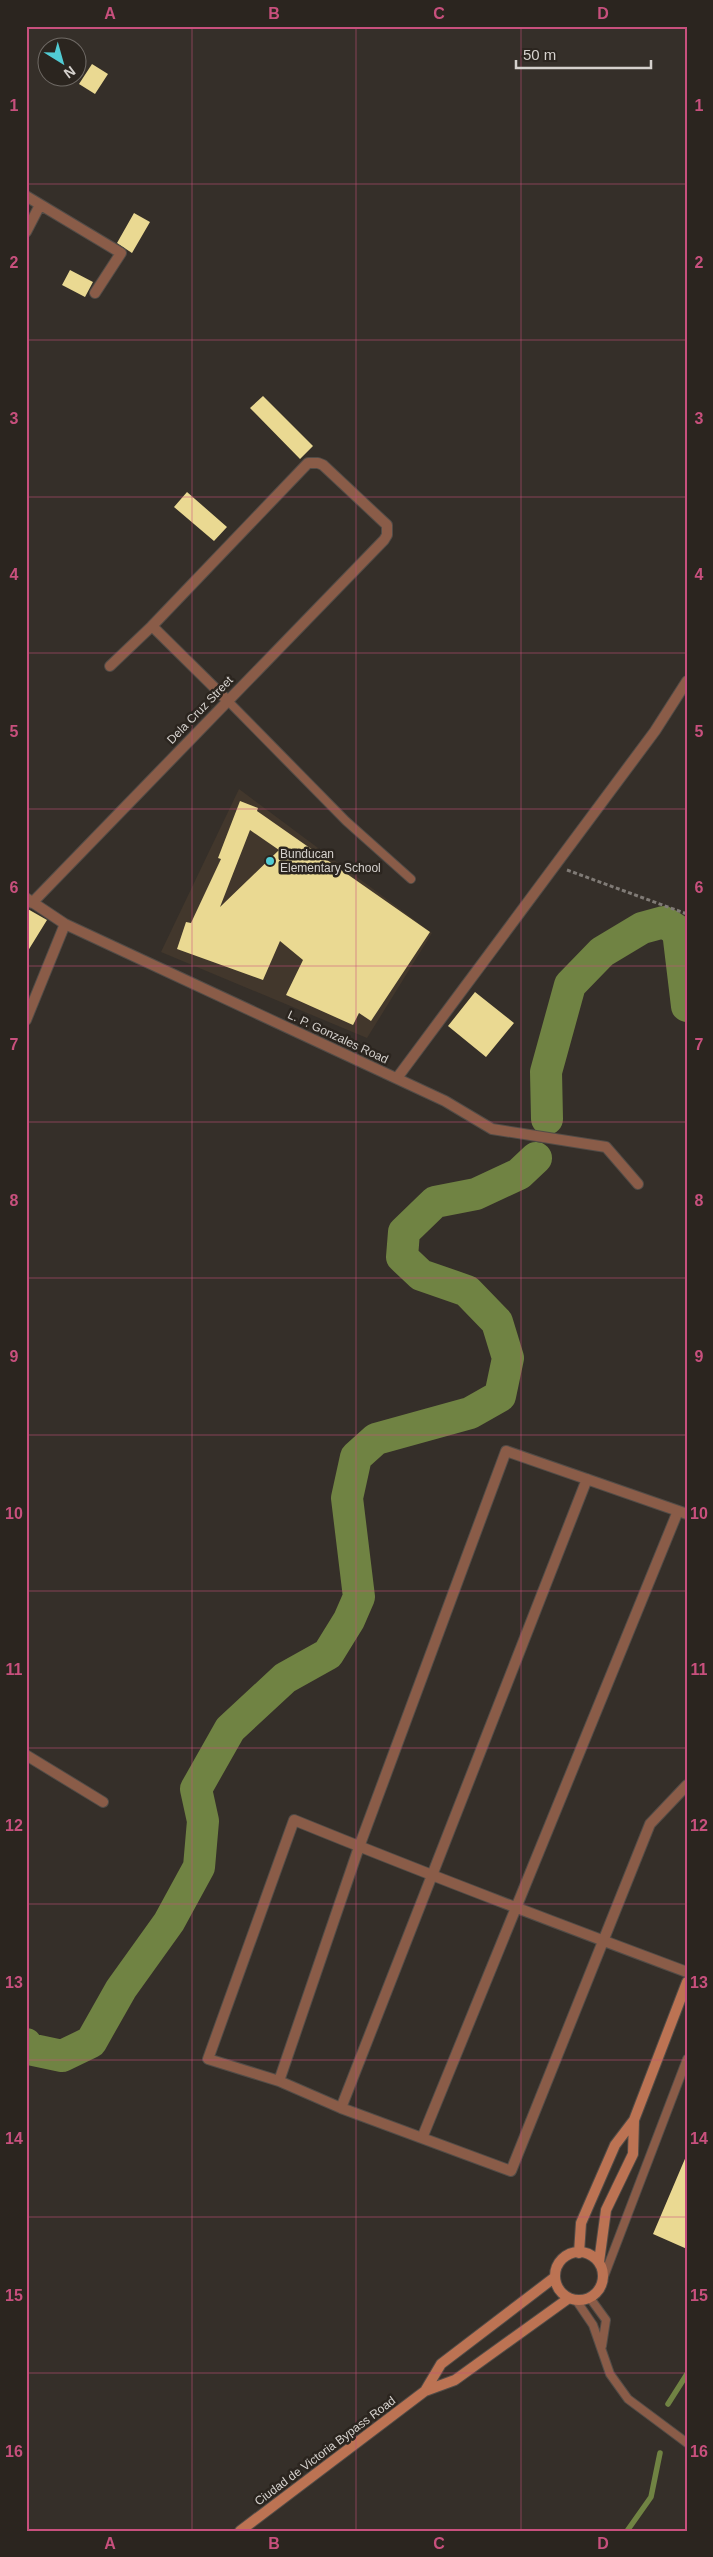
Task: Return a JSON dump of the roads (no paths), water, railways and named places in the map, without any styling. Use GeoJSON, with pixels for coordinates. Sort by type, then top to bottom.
{"type":"FeatureCollection","features":[{"type":"Feature","properties":{"kind":"main road"},"geometry":{"type":"LineString","coordinates":[[579,2253],[581,2223],[615,2145],[634,2120],[687,1982]]}},
{"type":"Feature","properties":{"kind":"main road"},"geometry":{"type":"LineString","coordinates":[[599,2262],[594,2257],[579,2253],[572,2254],[560,2263],[555,2277],[559,2290],[572,2299],[590,2298],[596,2293],[603,2279],[599,2262],[606,2210],[633,2154],[634,2120]]}},
{"type":"Feature","properties":{"kind":"main road","name":"Ciudad de Victoria Bypass Road"},"geometry":{"type":"LineString","coordinates":[[424,2391],[440,2364],[555,2277]]}},
{"type":"Feature","properties":{"kind":"main road","name":"Ciudad de Victoria Bypass Road"},"geometry":{"type":"LineString","coordinates":[[240,2531],[424,2391],[455,2380],[572,2299]]}},
{"type":"Feature","properties":{"kind":"street"},"geometry":{"type":"LineString","coordinates":[[26,196],[122,253],[95,293]]}},
{"type":"Feature","properties":{"kind":"street"},"geometry":{"type":"LineString","coordinates":[[26,232],[40,204]]}},
{"type":"Feature","properties":{"kind":"street","name":"Dela Cruz Street"},"geometry":{"type":"LineString","coordinates":[[29,901],[387,535],[387,525],[323,465],[318,462],[308,463],[152,626]]}},
{"type":"Feature","properties":{"kind":"street"},"geometry":{"type":"LineString","coordinates":[[110,666],[152,626],[227,700]]}},
{"type":"Feature","properties":{"kind":"street"},"geometry":{"type":"LineString","coordinates":[[397,1078],[655,731],[687,680]]}},
{"type":"Feature","properties":{"kind":"street","name":"L. P. Gonzales Road"},"geometry":{"type":"LineString","coordinates":[[29,901],[65,924],[445,1101],[492,1129],[606,1148],[638,1184]]}},
{"type":"Feature","properties":{"kind":"street"},"geometry":{"type":"LineString","coordinates":[[26,1020],[65,924]]}},
{"type":"Feature","properties":{"kind":"street"},"geometry":{"type":"LineString","coordinates":[[278,2081],[359,1847],[506,1451],[683,1512],[516,1907],[422,2138]]}},
{"type":"Feature","properties":{"kind":"street"},"geometry":{"type":"LineString","coordinates":[[341,2108],[587,1479]]}},
{"type":"Feature","properties":{"kind":"street"},"geometry":{"type":"LineString","coordinates":[[26,1755],[103,1802]]}},
{"type":"Feature","properties":{"kind":"street"},"geometry":{"type":"LineString","coordinates":[[687,1784],[650,1824],[603,1940],[510,2171],[341,2108],[278,2081],[208,2058],[294,1820],[359,1847],[433,1874],[516,1907],[603,1940],[687,1972]]}},
{"type":"Feature","properties":{"kind":"lane"},"geometry":{"type":"LineString","coordinates":[[227,700],[346,821],[411,879]]}},
{"type":"Feature","properties":{"kind":"lane"},"geometry":{"type":"LineString","coordinates":[[603,2279],[687,2059]]}},
{"type":"Feature","properties":{"kind":"lane"},"geometry":{"type":"LineString","coordinates":[[590,2298],[606,2320],[602,2348]]}},
{"type":"Feature","properties":{"kind":"lane"},"geometry":{"type":"LineString","coordinates":[[572,2299],[593,2326],[610,2374],[628,2399],[687,2443]]}},
{"type":"Feature","properties":{"kind":"waterway"},"geometry":{"type":"LineString","coordinates":[[547,1119],[546,1072],[570,985],[602,952],[642,928],[664,922],[678,931],[687,1006]]}},
{"type":"Feature","properties":{"kind":"waterway"},"geometry":{"type":"LineString","coordinates":[[26,2044],[29,2049],[62,2056],[91,2042],[121,1989],[169,1922],[199,1867],[203,1821],[196,1789],[230,1729],[285,1678],[328,1654],[349,1620],[359,1597],[347,1498],[356,1457],[376,1439],[470,1413],[500,1396],[508,1358],[497,1322],[467,1291],[421,1275],[402,1257],[404,1232],[435,1202],[476,1194],[519,1174],[536,1158]]}},
{"type":"Feature","properties":{"kind":"waterway"},"geometry":{"type":"LineString","coordinates":[[668,2404],[687,2374]]}},
{"type":"Feature","properties":{"kind":"waterway"},"geometry":{"type":"LineString","coordinates":[[627,2531],[651,2497],[660,2453]]}},
{"type":"Feature","properties":{"kind":"place","name":"Bunducan Elementary School"},"geometry":{"type":"Point","coordinates":[270,861]}}]}
